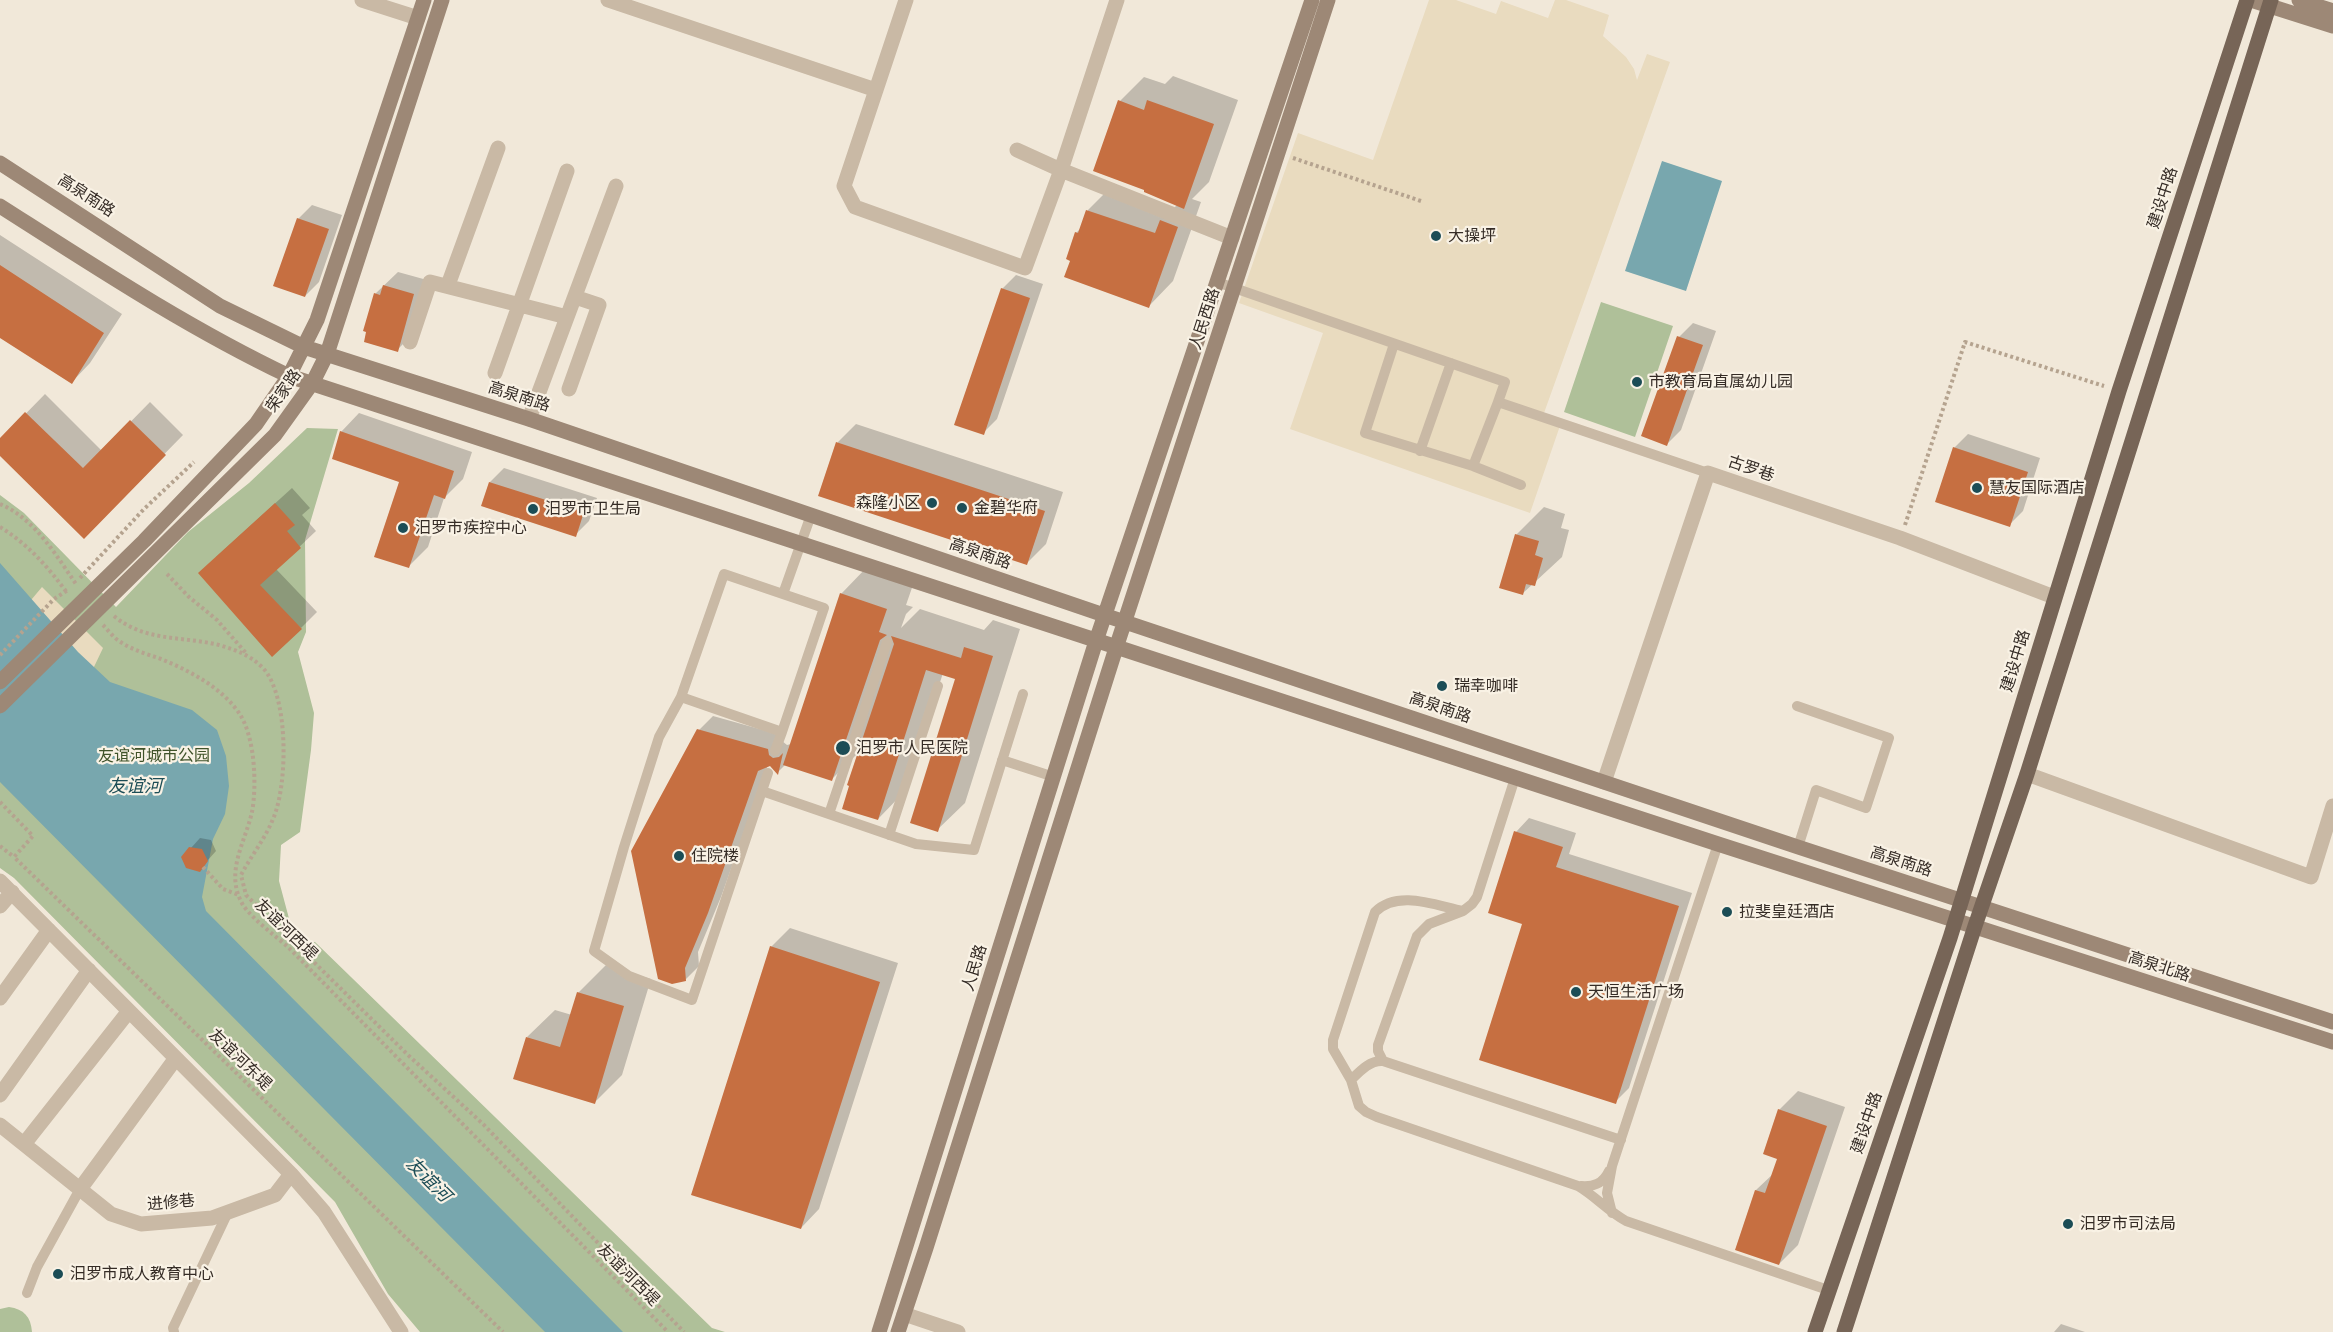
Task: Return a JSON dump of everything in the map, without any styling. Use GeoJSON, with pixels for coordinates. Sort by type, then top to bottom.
{"type":"FeatureCollection","features":[{"type":"Feature","properties":{"kind":"main road","name":"荣家路"},"geometry":{"type":"LineString","coordinates":[[0,706],[149,547],[256,424],[289,376],[317,320],[424,0]]}},
{"type":"Feature","properties":{"kind":"main road","name":"荣家路"},"geometry":{"type":"LineString","coordinates":[[149,547],[275,435],[313,382],[327,354],[442,0]]}},
{"type":"Feature","properties":{"kind":"main road","name":"人民西路"},"geometry":{"type":"LineString","coordinates":[[1104,615],[1312,0]]}},
{"type":"Feature","properties":{"kind":"main road","name":"人民西路"},"geometry":{"type":"LineString","coordinates":[[1116,648],[1328,0]]}},
{"type":"Feature","properties":{"kind":"main road","name":"建设中路"},"geometry":{"type":"LineString","coordinates":[[1815,1332],[1950,939],[2119,391],[2247,0]]}},
{"type":"Feature","properties":{"kind":"main road"},"geometry":{"type":"LineString","coordinates":[[2251,0],[2270,3],[2333,26]]}},
{"type":"Feature","properties":{"kind":"main road"},"geometry":{"type":"LineString","coordinates":[[2299,0],[2333,11]]}},
{"type":"Feature","properties":{"kind":"main road"},"geometry":{"type":"LineString","coordinates":[[1844,1332],[1975,926],[2027,774],[2270,3]]}},
{"type":"Feature","properties":{"kind":"main road","name":"高泉南路"},"geometry":{"type":"LineString","coordinates":[[0,163],[220,306],[304,347],[529,419],[1104,615],[1797,847],[1982,906]]}},
{"type":"Feature","properties":{"kind":"main road"},"geometry":{"type":"LineString","coordinates":[[0,206],[139,294],[234,349],[289,376],[1116,648],[1975,926]]}},
{"type":"Feature","properties":{"kind":"main road"},"geometry":{"type":"LineString","coordinates":[[0,682],[149,547]]}},
{"type":"Feature","properties":{"kind":"main road","name":"人民路"},"geometry":{"type":"LineString","coordinates":[[879,1332],[1104,615]]}},
{"type":"Feature","properties":{"kind":"main road"},"geometry":{"type":"LineString","coordinates":[[898,1332],[1116,648]]}},
{"type":"Feature","properties":{"kind":"main road","name":"高泉北路"},"geometry":{"type":"LineString","coordinates":[[1982,906],[2333,1022]]}},
{"type":"Feature","properties":{"kind":"main road","name":"高泉北路"},"geometry":{"type":"LineString","coordinates":[[1975,926],[2333,1042]]}},
{"type":"Feature","properties":{"kind":"street"},"geometry":{"type":"LineString","coordinates":[[362,0],[418,18]]}},
{"type":"Feature","properties":{"kind":"street"},"geometry":{"type":"LineString","coordinates":[[608,0],[876,90]]}},
{"type":"Feature","properties":{"kind":"street"},"geometry":{"type":"LineString","coordinates":[[906,0],[844,186],[855,207],[1025,268],[1061,170],[1117,0]]}},
{"type":"Feature","properties":{"kind":"street"},"geometry":{"type":"LineString","coordinates":[[448,285],[498,148]]}},
{"type":"Feature","properties":{"kind":"street"},"geometry":{"type":"LineString","coordinates":[[1017,150],[1061,170],[1232,238]]}},
{"type":"Feature","properties":{"kind":"street"},"geometry":{"type":"LineString","coordinates":[[495,373],[567,171]]}},
{"type":"Feature","properties":{"kind":"street"},"geometry":{"type":"LineString","coordinates":[[529,419],[616,186]]}},
{"type":"Feature","properties":{"kind":"street"},"geometry":{"type":"LineString","coordinates":[[410,342],[430,282],[567,316]]}},
{"type":"Feature","properties":{"kind":"street"},"geometry":{"type":"LineString","coordinates":[[568,389],[599,305],[575,297]]}},
{"type":"Feature","properties":{"kind":"street","name":"古罗巷"},"geometry":{"type":"LineString","coordinates":[[1604,782],[1708,473],[1900,538],[2054,597]]}},
{"type":"Feature","properties":{"kind":"street"},"geometry":{"type":"LineString","coordinates":[[2027,774],[2311,877],[2333,806]]}},
{"type":"Feature","properties":{"kind":"street"},"geometry":{"type":"LineString","coordinates":[[0,881],[291,1174],[324,1212],[401,1332]]}},
{"type":"Feature","properties":{"kind":"street"},"geometry":{"type":"LineString","coordinates":[[0,906],[12,892]]}},
{"type":"Feature","properties":{"kind":"street"},"geometry":{"type":"LineString","coordinates":[[0,998],[49,930]]}},
{"type":"Feature","properties":{"kind":"street"},"geometry":{"type":"LineString","coordinates":[[0,1095],[89,970]]}},
{"type":"Feature","properties":{"kind":"street"},"geometry":{"type":"LineString","coordinates":[[24,1144],[129,1011]]}},
{"type":"Feature","properties":{"kind":"street"},"geometry":{"type":"LineString","coordinates":[[80,1189],[176,1058]]}},
{"type":"Feature","properties":{"kind":"street","name":"进修巷"},"geometry":{"type":"LineString","coordinates":[[0,1125],[111,1214],[141,1224],[212,1218],[275,1196],[291,1174]]}},
{"type":"Feature","properties":{"kind":"street"},"geometry":{"type":"LineString","coordinates":[[904,1314],[958,1332]]}},
{"type":"Feature","properties":{"kind":"lane"},"geometry":{"type":"LineString","coordinates":[[1217,282],[1505,382],[1473,466]]}},
{"type":"Feature","properties":{"kind":"lane"},"geometry":{"type":"LineString","coordinates":[[1394,344],[1365,433],[1473,466],[1521,485]]}},
{"type":"Feature","properties":{"kind":"lane"},"geometry":{"type":"LineString","coordinates":[[1420,451],[1450,363]]}},
{"type":"Feature","properties":{"kind":"lane"},"geometry":{"type":"LineString","coordinates":[[1498,402],[1708,473]]}},
{"type":"Feature","properties":{"kind":"lane"},"geometry":{"type":"LineString","coordinates":[[783,594],[811,515]]}},
{"type":"Feature","properties":{"kind":"lane"},"geometry":{"type":"LineString","coordinates":[[768,773],[692,1000],[628,976],[594,951],[659,737],[681,697],[724,574],[824,608],[775,751]]}},
{"type":"Feature","properties":{"kind":"lane"},"geometry":{"type":"LineString","coordinates":[[830,814],[887,642]]}},
{"type":"Feature","properties":{"kind":"lane"},"geometry":{"type":"LineString","coordinates":[[889,835],[938,686]]}},
{"type":"Feature","properties":{"kind":"lane"},"geometry":{"type":"LineString","coordinates":[[762,791],[916,844],[974,849],[1023,694]]}},
{"type":"Feature","properties":{"kind":"lane"},"geometry":{"type":"LineString","coordinates":[[681,697],[782,732]]}},
{"type":"Feature","properties":{"kind":"lane"},"geometry":{"type":"LineString","coordinates":[[1797,706],[1889,738],[1866,808],[1816,790],[1797,847]]}},
{"type":"Feature","properties":{"kind":"lane"},"geometry":{"type":"LineString","coordinates":[[1002,760],[1054,777]]}},
{"type":"Feature","properties":{"kind":"lane"},"geometry":{"type":"LineString","coordinates":[[1368,1065],[1378,1044],[1417,936],[1429,924],[1464,911],[1477,897],[1515,778]]}},
{"type":"Feature","properties":{"kind":"lane"},"geometry":{"type":"LineString","coordinates":[[1578,1186],[1590,1187],[1598,1184],[1607,1177],[1612,1166],[1718,844]]}},
{"type":"Feature","properties":{"kind":"lane"},"geometry":{"type":"LineString","coordinates":[[1464,911],[1417,901],[1391,902],[1382,905],[1376,912],[1333,1040],[1336,1057],[1352,1074],[1359,1106],[1366,1112],[1578,1186],[1593,1194],[1612,1213],[1626,1221],[1828,1290]]}},
{"type":"Feature","properties":{"kind":"lane"},"geometry":{"type":"LineString","coordinates":[[1378,1044],[1378,1052],[1383,1061]]}},
{"type":"Feature","properties":{"kind":"lane"},"geometry":{"type":"LineString","coordinates":[[1352,1074],[1374,1061],[1383,1061],[1621,1140]]}},
{"type":"Feature","properties":{"kind":"lane"},"geometry":{"type":"LineString","coordinates":[[1612,1166],[1607,1193],[1612,1213]]}},
{"type":"Feature","properties":{"kind":"lane"},"geometry":{"type":"LineString","coordinates":[[27,1293],[37,1267],[80,1189]]}},
{"type":"Feature","properties":{"kind":"lane"},"geometry":{"type":"LineString","coordinates":[[174,1332],[173,1328],[228,1212]]}},
{"type":"Feature","properties":{"kind":"path"},"geometry":{"type":"LineString","coordinates":[[1278,153],[1421,201]]}},
{"type":"Feature","properties":{"kind":"path"},"geometry":{"type":"LineString","coordinates":[[1900,538],[1965,342],[2119,391]]}},
{"type":"Feature","properties":{"kind":"path"},"geometry":{"type":"LineString","coordinates":[[80,577],[129,528],[144,509],[199,458]]}},
{"type":"Feature","properties":{"kind":"path"},"geometry":{"type":"LineString","coordinates":[[0,504],[9,508],[48,544],[66,567],[75,584],[83,590]]}},
{"type":"Feature","properties":{"kind":"path"},"geometry":{"type":"LineString","coordinates":[[0,527],[21,540],[76,600]]}},
{"type":"Feature","properties":{"kind":"path"},"geometry":{"type":"LineString","coordinates":[[167,574],[189,597],[217,620],[246,654],[265,670],[277,697],[284,733],[282,785],[274,818],[241,875],[246,895],[408,1055],[483,1124],[684,1332]]}},
{"type":"Feature","properties":{"kind":"path"},"geometry":{"type":"LineString","coordinates":[[0,655],[54,599]]}},
{"type":"Feature","properties":{"kind":"path"},"geometry":{"type":"LineString","coordinates":[[107,610],[122,623],[141,632],[217,645],[246,654]]}},
{"type":"Feature","properties":{"kind":"path","name":"友谊河西堤"},"geometry":{"type":"LineString","coordinates":[[97,620],[118,640],[191,672],[220,693],[240,714],[252,746],[254,776],[252,812],[237,853],[235,877],[244,906],[290,949],[668,1332]]}},
{"type":"Feature","properties":{"kind":"path"},"geometry":{"type":"LineString","coordinates":[[0,802],[33,836],[15,857]]}},
{"type":"Feature","properties":{"kind":"path","name":"友谊河东堤"},"geometry":{"type":"LineString","coordinates":[[0,846],[15,857],[503,1332]]}},
{"type":"Feature","properties":{"kind":"path"},"geometry":{"type":"LineString","coordinates":[[203,867],[223,889],[239,895]]}},
{"type":"Feature","properties":{"kind":"green space"},"geometry":{"type":"Polygon","coordinates":[[[1601,302],[1673,326],[1635,437],[1564,412],[1601,302]]]}},
{"type":"Feature","properties":{"kind":"green space","name":"友谊河城市公园"},"geometry":{"type":"Polygon","coordinates":[[[307,428],[338,429],[305,540],[306,632],[298,652],[314,713],[300,832],[281,845],[279,881],[295,941],[315,942],[712,1328],[725,1332],[420,1332],[388,1294],[335,1202],[14,878],[0,868],[0,495],[24,513],[116,607],[188,532],[249,483],[307,428]]]}},
{"type":"Feature","properties":{"kind":"green space"},"geometry":{"type":"Polygon","coordinates":[[[9,1307],[26,1315],[32,1332],[0,1332],[0,1309],[9,1307]]]}},
{"type":"Feature","properties":{"kind":"shaded area","name":"大操坪"},"geometry":{"type":"Polygon","coordinates":[[[1429,0],[1456,0],[1496,14],[1501,1],[1548,18],[1555,0],[1566,0],[1609,15],[1603,36],[1626,57],[1634,69],[1637,80],[1647,54],[1670,62],[1544,413],[1562,420],[1530,513],[1290,429],[1323,333],[1239,303],[1298,133],[1373,160],[1429,0]]]}},
{"type":"Feature","properties":{"kind":"shaded area"},"geometry":{"type":"Polygon","coordinates":[[[42,587],[103,648],[93,669],[21,612],[42,587]]]}},
{"type":"Feature","properties":{"kind":"water"},"geometry":{"type":"Polygon","coordinates":[[[1662,161],[1722,181],[1686,291],[1625,271],[1662,161]]]}},
{"type":"Feature","properties":{"kind":"water","name":"友谊河"},"geometry":{"type":"Polygon","coordinates":[[[0,563],[78,652],[110,682],[192,710],[217,730],[226,756],[229,786],[225,814],[213,839],[202,897],[206,911],[623,1332],[545,1332],[0,782],[0,563]]]}},
{"type":"Feature","properties":{"kind":"building"},"geometry":{"type":"Polygon","coordinates":[[[1118,100],[1144,110],[1147,100],[1214,124],[1184,209],[1144,192],[1144,190],[1093,171],[1118,100]]]}},
{"type":"Feature","properties":{"kind":"building"},"geometry":{"type":"Polygon","coordinates":[[[1086,210],[1155,233],[1160,220],[1178,227],[1149,308],[1064,277],[1070,261],[1066,259],[1075,232],[1078,233],[1086,210]]]}},
{"type":"Feature","properties":{"kind":"building"},"geometry":{"type":"Polygon","coordinates":[[[297,218],[329,229],[305,297],[273,286],[297,218]]]}},
{"type":"Feature","properties":{"kind":"building"},"geometry":{"type":"Polygon","coordinates":[[[0,265],[104,333],[72,384],[0,338],[0,265]]]}},
{"type":"Feature","properties":{"kind":"building"},"geometry":{"type":"Polygon","coordinates":[[[383,285],[414,294],[398,352],[364,342],[366,332],[363,331],[374,293],[380,295],[383,285]]]}},
{"type":"Feature","properties":{"kind":"building"},"geometry":{"type":"Polygon","coordinates":[[[1001,288],[1030,298],[984,435],[954,425],[1001,288]]]}},
{"type":"Feature","properties":{"kind":"building"},"geometry":{"type":"Polygon","coordinates":[[[1677,336],[1703,345],[1667,446],[1641,436],[1677,336]]]}},
{"type":"Feature","properties":{"kind":"building"},"geometry":{"type":"Polygon","coordinates":[[[25,412],[83,468],[130,420],[166,455],[84,539],[0,456],[0,438],[25,412]]]}},
{"type":"Feature","properties":{"kind":"building","name":"汨罗市疾控中心"},"geometry":{"type":"Polygon","coordinates":[[[340,431],[454,471],[445,499],[434,495],[409,568],[374,557],[399,482],[332,459],[340,431]]]}},
{"type":"Feature","properties":{"kind":"building","name":"森隆小区"},"geometry":{"type":"Polygon","coordinates":[[[836,442],[1045,511],[1027,565],[818,496],[836,442]]]}},
{"type":"Feature","properties":{"kind":"building"},"geometry":{"type":"Polygon","coordinates":[[[1953,447],[2028,472],[2010,527],[1935,502],[1953,447]]]}},
{"type":"Feature","properties":{"kind":"building","name":"汨罗市卫生局"},"geometry":{"type":"Polygon","coordinates":[[[489,482],[584,512],[576,537],[481,506],[489,482]]]}},
{"type":"Feature","properties":{"kind":"building"},"geometry":{"type":"Polygon","coordinates":[[[275,503],[295,525],[287,531],[301,548],[260,585],[302,629],[272,657],[198,573],[275,503]]]}},
{"type":"Feature","properties":{"kind":"building"},"geometry":{"type":"Polygon","coordinates":[[[1515,534],[1539,541],[1535,555],[1543,558],[1535,586],[1526,584],[1523,595],[1499,588],[1515,534]]]}},
{"type":"Feature","properties":{"kind":"building"},"geometry":{"type":"Polygon","coordinates":[[[840,593],[887,609],[879,632],[887,635],[880,640],[832,781],[783,765],[840,593]]]}},
{"type":"Feature","properties":{"kind":"building"},"geometry":{"type":"Polygon","coordinates":[[[891,636],[961,658],[964,647],[993,656],[938,832],[910,823],[955,679],[926,670],[878,820],[842,809],[849,786],[847,785],[894,644],[891,636]]]}},
{"type":"Feature","properties":{"kind":"building","name":"住院楼"},"geometry":{"type":"Polygon","coordinates":[[[697,729],[768,749],[769,755],[773,758],[783,753],[778,775],[770,766],[758,771],[708,913],[685,968],[686,981],[672,984],[658,979],[631,851],[697,729]]]}},
{"type":"Feature","properties":{"kind":"building","name":"天恒生活广场"},"geometry":{"type":"Polygon","coordinates":[[[1514,831],[1563,847],[1556,867],[1679,906],[1616,1104],[1479,1060],[1522,924],[1488,913],[1514,831]]]}},
{"type":"Feature","properties":{"kind":"building"},"geometry":{"type":"Polygon","coordinates":[[[189,847],[202,849],[208,861],[200,872],[186,868],[181,857],[189,847]]]}},
{"type":"Feature","properties":{"kind":"building"},"geometry":{"type":"Polygon","coordinates":[[[770,946],[880,982],[801,1229],[691,1195],[770,946]]]}},
{"type":"Feature","properties":{"kind":"building"},"geometry":{"type":"Polygon","coordinates":[[[577,992],[624,1006],[595,1104],[513,1079],[526,1037],[560,1047],[577,992]]]}},
{"type":"Feature","properties":{"kind":"building"},"geometry":{"type":"Polygon","coordinates":[[[1778,1109],[1827,1126],[1779,1265],[1735,1250],[1755,1190],[1765,1193],[1777,1159],[1763,1154],[1778,1109]]]}},
{"type":"Feature","properties":{"kind":"place","name":"大操坪"},"geometry":{"type":"Point","coordinates":[1436,236]}},
{"type":"Feature","properties":{"kind":"place","name":"市教育局直属幼儿园"},"geometry":{"type":"Point","coordinates":[1637,382]}},
{"type":"Feature","properties":{"kind":"place","name":"慧友国际酒店"},"geometry":{"type":"Point","coordinates":[1977,488]}},
{"type":"Feature","properties":{"kind":"place","name":"森隆小区"},"geometry":{"type":"Point","coordinates":[932,503]}},
{"type":"Feature","properties":{"kind":"place","name":"金碧华府"},"geometry":{"type":"Point","coordinates":[962,508]}},
{"type":"Feature","properties":{"kind":"place","name":"汨罗市卫生局"},"geometry":{"type":"Point","coordinates":[533,509]}},
{"type":"Feature","properties":{"kind":"place","name":"汨罗市疾控中心"},"geometry":{"type":"Point","coordinates":[403,528]}},
{"type":"Feature","properties":{"kind":"place","name":"瑞幸咖啡"},"geometry":{"type":"Point","coordinates":[1442,686]}},
{"type":"Feature","properties":{"kind":"place","name":"汨罗市人民医院"},"geometry":{"type":"Point","coordinates":[843,748]}},
{"type":"Feature","properties":{"kind":"place","name":"住院楼"},"geometry":{"type":"Point","coordinates":[679,856]}},
{"type":"Feature","properties":{"kind":"place","name":"拉斐皇廷酒店"},"geometry":{"type":"Point","coordinates":[1727,912]}},
{"type":"Feature","properties":{"kind":"place","name":"天恒生活广场"},"geometry":{"type":"Point","coordinates":[1576,992]}},
{"type":"Feature","properties":{"kind":"place","name":"汨罗市司法局"},"geometry":{"type":"Point","coordinates":[2068,1224]}},
{"type":"Feature","properties":{"kind":"place","name":"汨罗市成人教育中心"},"geometry":{"type":"Point","coordinates":[58,1274]}}]}
